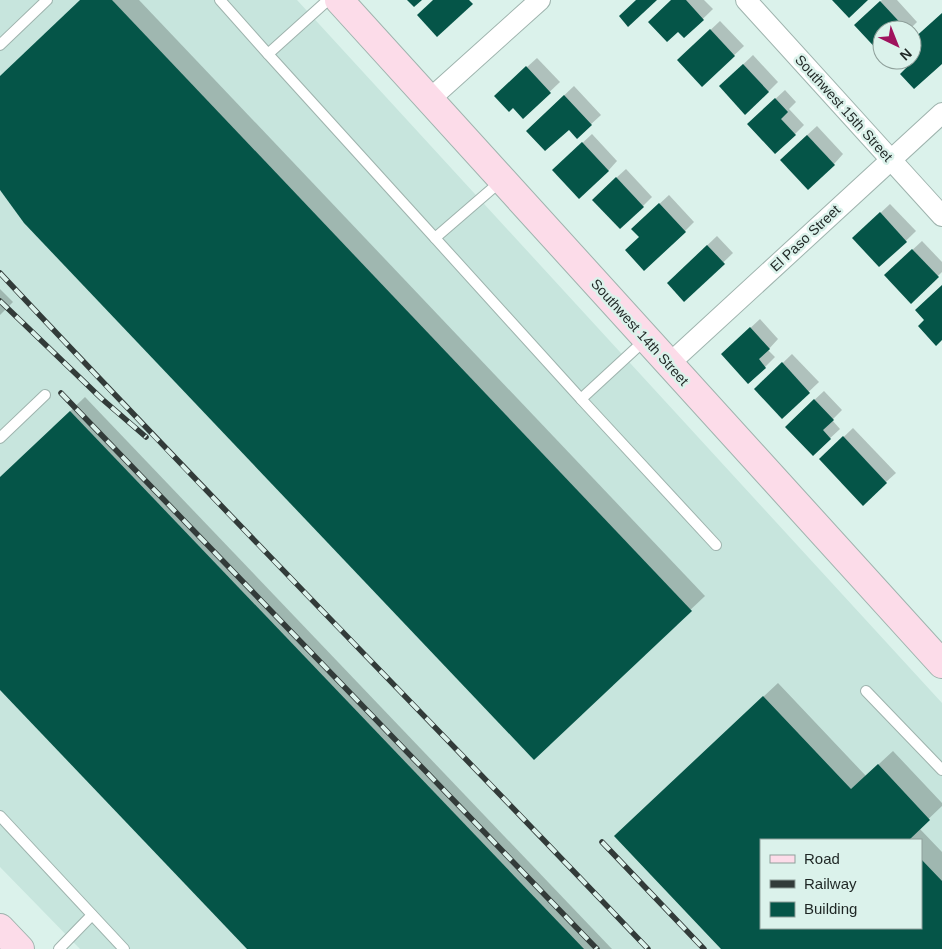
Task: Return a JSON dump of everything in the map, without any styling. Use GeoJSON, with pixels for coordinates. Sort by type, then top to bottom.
{"type":"FeatureCollection","features":[{"type":"Feature","properties":{"kind":"street","name":"Southwest 14th Street"},"geometry":{"type":"LineString","coordinates":[[338,0],[942,664]]}},
{"type":"Feature","properties":{"kind":"street"},"geometry":{"type":"LineString","coordinates":[[430,99],[540,0]]}},
{"type":"Feature","properties":{"kind":"street","name":"Southwest 15th Street"},"geometry":{"type":"LineString","coordinates":[[746,0],[942,216]]}},
{"type":"Feature","properties":{"kind":"street","name":"El Paso Street"},"geometry":{"type":"LineString","coordinates":[[669,364],[942,113]]}},
{"type":"Feature","properties":{"kind":"street"},"geometry":{"type":"LineString","coordinates":[[0,928],[20,949]]}},
{"type":"Feature","properties":{"kind":"lane"},"geometry":{"type":"LineString","coordinates":[[0,45],[47,0]]}},
{"type":"Feature","properties":{"kind":"lane"},"geometry":{"type":"LineString","coordinates":[[220,0],[581,399],[716,545]]}},
{"type":"Feature","properties":{"kind":"lane"},"geometry":{"type":"LineString","coordinates":[[268,54],[328,0]]}},
{"type":"Feature","properties":{"kind":"lane"},"geometry":{"type":"LineString","coordinates":[[435,238],[503,180]]}},
{"type":"Feature","properties":{"kind":"lane"},"geometry":{"type":"LineString","coordinates":[[581,399],[646,339]]}},
{"type":"Feature","properties":{"kind":"lane"},"geometry":{"type":"LineString","coordinates":[[0,438],[45,395]]}},
{"type":"Feature","properties":{"kind":"lane"},"geometry":{"type":"LineString","coordinates":[[866,691],[942,770]]}},
{"type":"Feature","properties":{"kind":"lane"},"geometry":{"type":"LineString","coordinates":[[0,816],[124,949]]}},
{"type":"Feature","properties":{"kind":"lane"},"geometry":{"type":"LineString","coordinates":[[59,949],[92,915]]}},
{"type":"Feature","properties":{"kind":"shaded area"},"geometry":{"type":"Polygon","coordinates":[[[0,0],[297,0],[942,703],[942,949],[80,949],[0,867],[0,0]]]}},
{"type":"Feature","properties":{"kind":"building"},"geometry":{"type":"Polygon","coordinates":[[[80,0],[112,0],[692,611],[534,760],[24,223],[0,190],[0,76],[80,0]]]}},
{"type":"Feature","properties":{"kind":"building"},"geometry":{"type":"Polygon","coordinates":[[[407,0],[422,0],[414,7],[407,0]]]}},
{"type":"Feature","properties":{"kind":"building"},"geometry":{"type":"Polygon","coordinates":[[[433,0],[469,0],[473,4],[437,37],[417,15],[433,0]]]}},
{"type":"Feature","properties":{"kind":"building"},"geometry":{"type":"Polygon","coordinates":[[[636,0],[657,0],[628,27],[619,16],[636,0]]]}},
{"type":"Feature","properties":{"kind":"building"},"geometry":{"type":"Polygon","coordinates":[[[671,0],[686,0],[704,20],[684,38],[678,32],[667,42],[648,22],[671,0]]]}},
{"type":"Feature","properties":{"kind":"building"},"geometry":{"type":"Polygon","coordinates":[[[832,0],[868,0],[849,18],[832,0]]]}},
{"type":"Feature","properties":{"kind":"building"},"geometry":{"type":"Polygon","coordinates":[[[880,1],[898,20],[872,20],[872,44],[854,25],[880,1]]]}},
{"type":"Feature","properties":{"kind":"building"},"geometry":{"type":"Polygon","coordinates":[[[942,13],[942,64],[914,89],[900,74],[904,70],[922,70],[922,31],[942,13]]]}},
{"type":"Feature","properties":{"kind":"building"},"geometry":{"type":"Polygon","coordinates":[[[710,29],[735,56],[702,87],[677,60],[710,29]]]}},
{"type":"Feature","properties":{"kind":"building"},"geometry":{"type":"Polygon","coordinates":[[[743,64],[769,92],[745,115],[719,86],[743,64]]]}},
{"type":"Feature","properties":{"kind":"building"},"geometry":{"type":"Polygon","coordinates":[[[526,66],[551,93],[523,119],[513,108],[509,112],[494,96],[526,66]]]}},
{"type":"Feature","properties":{"kind":"building"},"geometry":{"type":"Polygon","coordinates":[[[564,95],[592,125],[577,139],[569,130],[545,151],[526,131],[564,95]]]}},
{"type":"Feature","properties":{"kind":"building"},"geometry":{"type":"Polygon","coordinates":[[[775,98],[788,112],[781,119],[796,135],[775,154],[747,124],[775,98]]]}},
{"type":"Feature","properties":{"kind":"building"},"geometry":{"type":"Polygon","coordinates":[[[807,135],[835,165],[808,190],[780,160],[807,135]]]}},
{"type":"Feature","properties":{"kind":"building"},"geometry":{"type":"Polygon","coordinates":[[[582,142],[609,171],[579,199],[552,170],[582,142]]]}},
{"type":"Feature","properties":{"kind":"building"},"geometry":{"type":"Polygon","coordinates":[[[616,177],[644,207],[620,229],[592,200],[616,177]]]}},
{"type":"Feature","properties":{"kind":"building"},"geometry":{"type":"Polygon","coordinates":[[[659,203],[686,232],[644,271],[625,250],[639,237],[631,229],[659,203]]]}},
{"type":"Feature","properties":{"kind":"building"},"geometry":{"type":"Polygon","coordinates":[[[880,212],[907,242],[879,267],[852,238],[880,212]]]}},
{"type":"Feature","properties":{"kind":"building"},"geometry":{"type":"Polygon","coordinates":[[[707,245],[725,264],[684,302],[667,283],[707,245]]]}},
{"type":"Feature","properties":{"kind":"building"},"geometry":{"type":"Polygon","coordinates":[[[912,249],[939,277],[911,304],[884,275],[912,249]]]}},
{"type":"Feature","properties":{"kind":"building"},"geometry":{"type":"Polygon","coordinates":[[[942,285],[942,340],[936,346],[918,326],[924,320],[915,310],[942,285]]]}},
{"type":"Feature","properties":{"kind":"building"},"geometry":{"type":"Polygon","coordinates":[[[750,327],[770,349],[759,359],[766,368],[748,384],[721,354],[750,327]]]}},
{"type":"Feature","properties":{"kind":"building"},"geometry":{"type":"Polygon","coordinates":[[[782,362],[810,393],[782,419],[754,389],[782,362]]]}},
{"type":"Feature","properties":{"kind":"building"},"geometry":{"type":"Polygon","coordinates":[[[814,399],[834,420],[823,430],[831,439],[813,456],[785,427],[814,399]]]}},
{"type":"Feature","properties":{"kind":"building"},"geometry":{"type":"Polygon","coordinates":[[[70,411],[584,949],[247,949],[0,690],[0,477],[70,411]]]}},
{"type":"Feature","properties":{"kind":"building"},"geometry":{"type":"Polygon","coordinates":[[[843,436],[887,483],[863,506],[819,459],[843,436]]]}},
{"type":"Feature","properties":{"kind":"building"},"geometry":{"type":"Polygon","coordinates":[[[763,696],[851,789],[878,764],[930,820],[910,839],[760,839],[760,929],[922,929],[922,860],[942,881],[942,949],[721,949],[614,836],[763,696]]]}},
{"type":"Feature","properties":{"kind":"railway"},"geometry":{"type":"LineString","coordinates":[[0,273],[648,949]]}},
{"type":"Feature","properties":{"kind":"railway"},"geometry":{"type":"LineString","coordinates":[[0,301],[102,399],[146,437]]}},
{"type":"Feature","properties":{"kind":"railway"},"geometry":{"type":"LineString","coordinates":[[61,393],[597,949]]}},
{"type":"Feature","properties":{"kind":"railway"},"geometry":{"type":"LineString","coordinates":[[602,842],[704,949]]}}]}
